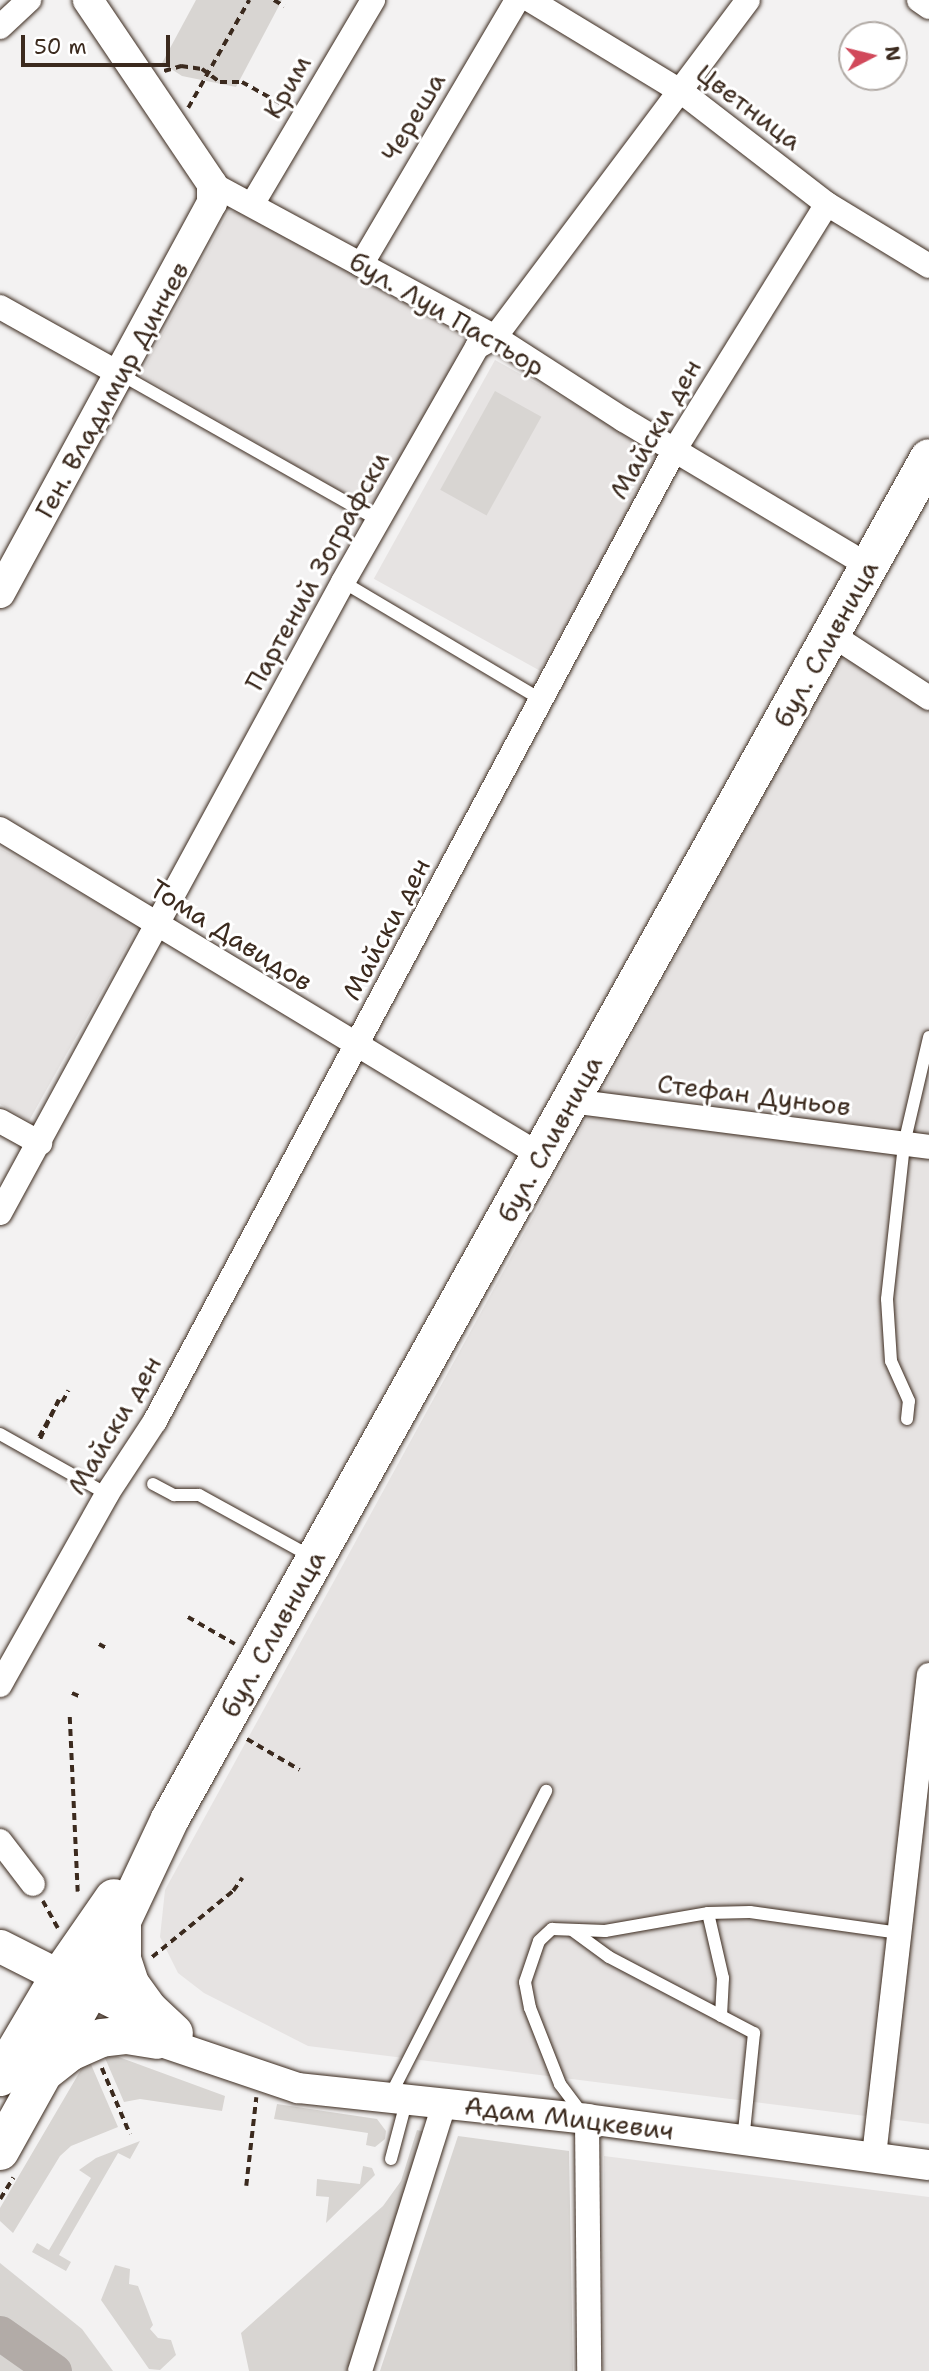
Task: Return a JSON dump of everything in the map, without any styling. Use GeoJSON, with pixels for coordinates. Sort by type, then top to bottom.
{"type":"FeatureCollection","features":[{"type":"Feature","properties":{"kind":"main road","name":"бул. Сливница"},"geometry":{"type":"LineString","coordinates":[[0,2151],[40,2076],[69,1993],[170,1819],[929,458]]}},
{"type":"Feature","properties":{"kind":"main road","name":"бул. Сливница"},"geometry":{"type":"LineString","coordinates":[[1,2075],[122,1924],[170,1819]]}},
{"type":"Feature","properties":{"kind":"main road"},"geometry":{"type":"LineString","coordinates":[[122,1924],[122,1959],[130,1984],[166,2037]]}},
{"type":"Feature","properties":{"kind":"main road"},"geometry":{"type":"LineString","coordinates":[[0,1946],[69,1993]]}},
{"type":"Feature","properties":{"kind":"main road"},"geometry":{"type":"LineString","coordinates":[[0,1971],[69,1993]]}},
{"type":"Feature","properties":{"kind":"main road"},"geometry":{"type":"LineString","coordinates":[[0,2019],[1,2075]]}},
{"type":"Feature","properties":{"kind":"main road"},"geometry":{"type":"LineString","coordinates":[[40,2076],[70,2052],[101,2038],[127,2035],[166,2037]]}},
{"type":"Feature","properties":{"kind":"street"},"geometry":{"type":"LineString","coordinates":[[0,27],[29,0]]}},
{"type":"Feature","properties":{"kind":"street"},"geometry":{"type":"LineString","coordinates":[[88,0],[212,184]]}},
{"type":"Feature","properties":{"kind":"street","name":"Крим"},"geometry":{"type":"LineString","coordinates":[[253,204],[373,0]]}},
{"type":"Feature","properties":{"kind":"street","name":"Череша"},"geometry":{"type":"LineString","coordinates":[[361,265],[517,0]]}},
{"type":"Feature","properties":{"kind":"street","name":"Цветница"},"geometry":{"type":"LineString","coordinates":[[530,0],[682,92],[827,204],[929,266]]}},
{"type":"Feature","properties":{"kind":"street","name":"Партений Зографски"},"geometry":{"type":"LineString","coordinates":[[0,1213],[343,582],[477,347],[495,337],[682,92],[748,0]]}},
{"type":"Feature","properties":{"kind":"street"},"geometry":{"type":"LineString","coordinates":[[919,0],[929,7]]}},
{"type":"Feature","properties":{"kind":"street","name":"бул. Луи Пастьор"},"geometry":{"type":"LineString","coordinates":[[212,184],[495,337],[869,566]]}},
{"type":"Feature","properties":{"kind":"street","name":"Ген. Владимир Динчев"},"geometry":{"type":"LineString","coordinates":[[0,593],[204,223],[212,184]]}},
{"type":"Feature","properties":{"kind":"street","name":"Майски ден"},"geometry":{"type":"LineString","coordinates":[[0,1685],[107,1494],[155,1421],[675,449],[827,204]]}},
{"type":"Feature","properties":{"kind":"street"},"geometry":{"type":"LineString","coordinates":[[0,307],[120,374]]}},
{"type":"Feature","properties":{"kind":"street"},"geometry":{"type":"LineString","coordinates":[[831,634],[929,698]]}},
{"type":"Feature","properties":{"kind":"street","name":"Тома Давидов"},"geometry":{"type":"LineString","coordinates":[[0,829],[356,1047],[540,1155]]}},
{"type":"Feature","properties":{"kind":"street","name":"Стефан Дуньов"},"geometry":{"type":"LineString","coordinates":[[571,1101],[929,1147]]}},
{"type":"Feature","properties":{"kind":"street"},"geometry":{"type":"LineString","coordinates":[[0,1121],[40,1143]]}},
{"type":"Feature","properties":{"kind":"street"},"geometry":{"type":"LineString","coordinates":[[874,2156],[929,1675]]}},
{"type":"Feature","properties":{"kind":"street"},"geometry":{"type":"LineString","coordinates":[[0,1841],[33,1884]]}},
{"type":"Feature","properties":{"kind":"street","name":"Адам Мицкевич"},"geometry":{"type":"LineString","coordinates":[[69,1993],[212,2058],[298,2088],[587,2119],[929,2165]]}},
{"type":"Feature","properties":{"kind":"street"},"geometry":{"type":"LineString","coordinates":[[360,2371],[445,2102]]}},
{"type":"Feature","properties":{"kind":"street"},"geometry":{"type":"LineString","coordinates":[[587,2119],[589,2371]]}},
{"type":"Feature","properties":{"kind":"lane"},"geometry":{"type":"LineString","coordinates":[[120,374],[378,520]]}},
{"type":"Feature","properties":{"kind":"lane"},"geometry":{"type":"LineString","coordinates":[[343,582],[542,700]]}},
{"type":"Feature","properties":{"kind":"lane"},"geometry":{"type":"LineString","coordinates":[[907,1419],[909,1401],[891,1361],[886,1333],[904,1144],[929,1037]]}},
{"type":"Feature","properties":{"kind":"lane"},"geometry":{"type":"LineString","coordinates":[[0,1434],[35,1446],[107,1494]]}},
{"type":"Feature","properties":{"kind":"lane"},"geometry":{"type":"LineString","coordinates":[[153,1484],[174,1495],[199,1495],[315,1559]]}},
{"type":"Feature","properties":{"kind":"lane"},"geometry":{"type":"LineString","coordinates":[[391,2160],[398,2098],[547,1791]]}},
{"type":"Feature","properties":{"kind":"lane"},"geometry":{"type":"LineString","coordinates":[[587,2119],[559,2084],[525,1982],[539,1941],[552,1929],[605,1931],[708,1913],[750,1912],[900,1933]]}},
{"type":"Feature","properties":{"kind":"lane"},"geometry":{"type":"LineString","coordinates":[[708,1913],[723,1978],[721,2016]]}},
{"type":"Feature","properties":{"kind":"lane"},"geometry":{"type":"LineString","coordinates":[[572,1930],[609,1957],[754,2033],[743,2141]]}},
{"type":"Feature","properties":{"kind":"path"},"geometry":{"type":"LineString","coordinates":[[181,120],[248,0]]}},
{"type":"Feature","properties":{"kind":"path"},"geometry":{"type":"LineString","coordinates":[[274,0],[284,6]]}},
{"type":"Feature","properties":{"kind":"path"},"geometry":{"type":"LineString","coordinates":[[162,72],[181,66],[208,73],[225,83],[242,82],[304,117]]}},
{"type":"Feature","properties":{"kind":"path"},"geometry":{"type":"LineString","coordinates":[[35,1446],[68,1391]]}},
{"type":"Feature","properties":{"kind":"path"},"geometry":{"type":"LineString","coordinates":[[35,1446],[62,1402]]}},
{"type":"Feature","properties":{"kind":"path"},"geometry":{"type":"LineString","coordinates":[[188,1617],[238,1646]]}},
{"type":"Feature","properties":{"kind":"path"},"geometry":{"type":"LineString","coordinates":[[99,1644],[108,1649]]}},
{"type":"Feature","properties":{"kind":"path"},"geometry":{"type":"LineString","coordinates":[[72,1693],[81,1697]]}},
{"type":"Feature","properties":{"kind":"path"},"geometry":{"type":"LineString","coordinates":[[70,1717],[78,1892]]}},
{"type":"Feature","properties":{"kind":"path"},"geometry":{"type":"LineString","coordinates":[[242,1736],[300,1770]]}},
{"type":"Feature","properties":{"kind":"path"},"geometry":{"type":"LineString","coordinates":[[150,1959],[233,1891],[242,1878]]}},
{"type":"Feature","properties":{"kind":"path"},"geometry":{"type":"LineString","coordinates":[[33,1884],[65,1932]]}},
{"type":"Feature","properties":{"kind":"path"},"geometry":{"type":"LineString","coordinates":[[101,2065],[130,2134]]}},
{"type":"Feature","properties":{"kind":"path"},"geometry":{"type":"LineString","coordinates":[[246,2186],[257,2093]]}},
{"type":"Feature","properties":{"kind":"shaded area"},"geometry":{"type":"Polygon","coordinates":[[[196,0],[282,0],[236,87],[182,76],[162,63],[196,0]]]}},
{"type":"Feature","properties":{"kind":"shaded area"},"geometry":{"type":"Polygon","coordinates":[[[247,210],[471,342],[371,509],[140,375],[229,212],[247,210]]]}},
{"type":"Feature","properties":{"kind":"shaded area"},"geometry":{"type":"Polygon","coordinates":[[[495,360],[661,452],[540,671],[374,579],[495,360]]]}},
{"type":"Feature","properties":{"kind":"shaded area"},"geometry":{"type":"Polygon","coordinates":[[[495,391],[541,417],[487,516],[440,490],[495,391]]]}},
{"type":"Feature","properties":{"kind":"shaded area"},"geometry":{"type":"Polygon","coordinates":[[[841,654],[929,711],[929,2124],[308,2046],[204,1993],[178,1973],[160,1937],[165,1890],[841,654]]]}},
{"type":"Feature","properties":{"kind":"shaded area"},"geometry":{"type":"Polygon","coordinates":[[[0,848],[138,926],[29,1121],[0,1104],[0,848]]]}},
{"type":"Feature","properties":{"kind":"shaded area"},"geometry":{"type":"Polygon","coordinates":[[[116,2056],[225,2096],[222,2111],[140,2099],[124,2102],[105,2058],[116,2056]]]}},
{"type":"Feature","properties":{"kind":"shaded area"},"geometry":{"type":"Polygon","coordinates":[[[90,2062],[118,2127],[71,2146],[60,2156],[13,2233],[0,2221],[0,2208],[82,2068],[90,2062]]]}},
{"type":"Feature","properties":{"kind":"shaded area"},"geometry":{"type":"Polygon","coordinates":[[[277,2104],[377,2119],[386,2131],[385,2139],[375,2147],[366,2145],[368,2133],[274,2119],[277,2104]]]}},
{"type":"Feature","properties":{"kind":"shaded area"},"geometry":{"type":"Polygon","coordinates":[[[417,2130],[426,2132],[350,2371],[249,2371],[241,2333],[383,2206],[401,2181],[417,2130]]]}},
{"type":"Feature","properties":{"kind":"shaded area"},"geometry":{"type":"Polygon","coordinates":[[[458,2136],[569,2151],[573,2371],[380,2371],[458,2136]]]}},
{"type":"Feature","properties":{"kind":"shaded area"},"geometry":{"type":"Polygon","coordinates":[[[140,2141],[130,2159],[118,2153],[59,2255],[71,2262],[66,2271],[32,2252],[37,2243],[49,2250],[91,2178],[79,2170],[96,2158],[140,2141]]]}},
{"type":"Feature","properties":{"kind":"shaded area"},"geometry":{"type":"Polygon","coordinates":[[[604,2156],[929,2197],[929,2371],[603,2371],[604,2156]]]}},
{"type":"Feature","properties":{"kind":"shaded area"},"geometry":{"type":"Polygon","coordinates":[[[363,2166],[372,2168],[375,2175],[326,2223],[329,2197],[316,2196],[317,2179],[360,2184],[363,2166]]]}},
{"type":"Feature","properties":{"kind":"shaded area"},"geometry":{"type":"Polygon","coordinates":[[[0,2263],[82,2329],[113,2371],[0,2371],[0,2263]]]}},
{"type":"Feature","properties":{"kind":"shaded area"},"geometry":{"type":"Polygon","coordinates":[[[115,2265],[130,2269],[129,2284],[138,2286],[153,2325],[150,2329],[158,2338],[171,2340],[176,2355],[160,2370],[149,2369],[101,2300],[115,2265]]]}},
{"type":"Feature","properties":{"kind":"waterway"},"geometry":{"type":"LineString","coordinates":[[0,2333],[54,2371]]}}]}
